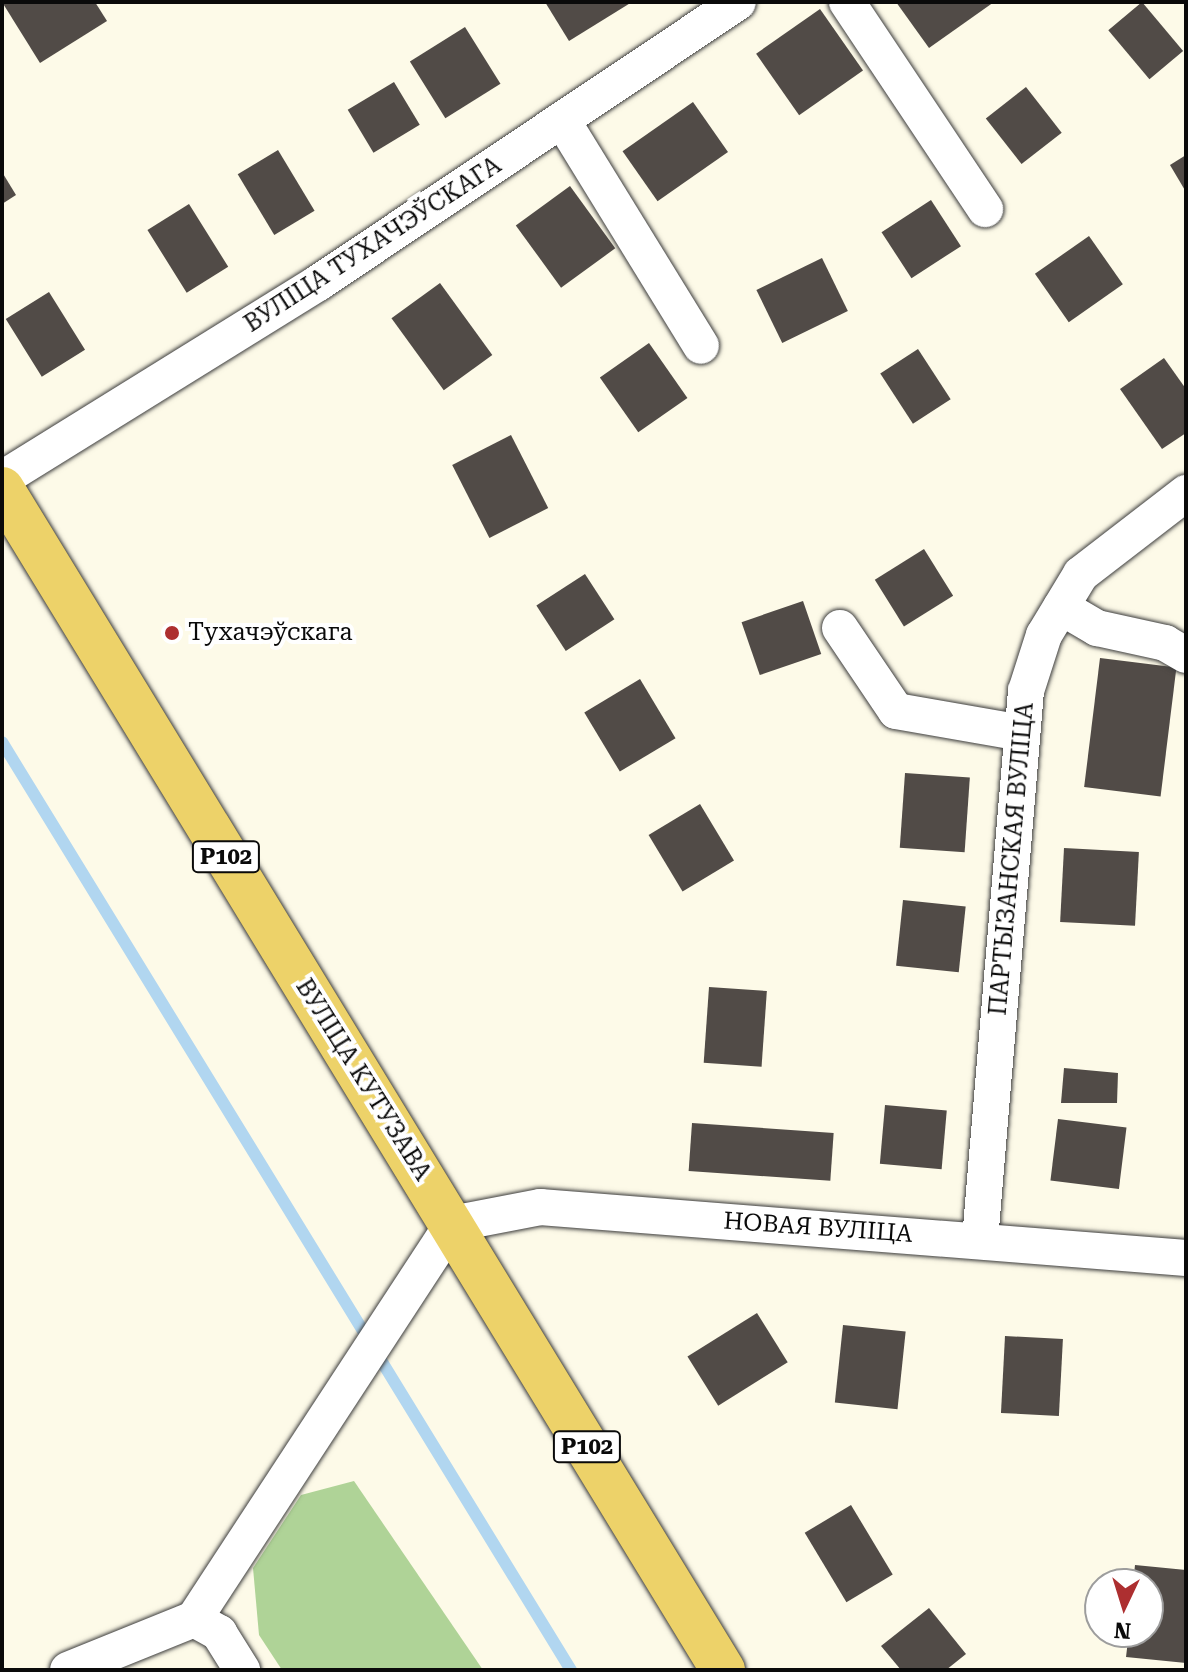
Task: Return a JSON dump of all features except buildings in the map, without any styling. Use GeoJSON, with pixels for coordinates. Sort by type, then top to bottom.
{"type":"FeatureCollection","features":[{"type":"Feature","properties":{"kind":"main road","name":"ВУЛІЦА КУТУЗАВА"},"geometry":{"type":"LineString","coordinates":[[2,489],[723,1670]]}},
{"type":"Feature","properties":{"kind":"street","name":"ВУЛІЦА ТУХАЧЭЎСКАГА"},"geometry":{"type":"LineString","coordinates":[[2,479],[562,120],[738,2]]}},
{"type":"Feature","properties":{"kind":"street"},"geometry":{"type":"LineString","coordinates":[[847,2],[985,209]]}},
{"type":"Feature","properties":{"kind":"street"},"geometry":{"type":"LineString","coordinates":[[562,120],[701,346]]}},
{"type":"Feature","properties":{"kind":"street","name":"ПАРТЫЗАНСКАЯ ВУЛІЦА"},"geometry":{"type":"LineString","coordinates":[[980,1240],[1026,691],[1061,607],[1081,574],[1186,493]]}},
{"type":"Feature","properties":{"kind":"street"},"geometry":{"type":"LineString","coordinates":[[1061,607],[1097,628],[1165,643],[1186,655]]}},
{"type":"Feature","properties":{"kind":"street"},"geometry":{"type":"LineString","coordinates":[[840,628],[896,711],[1022,733]]}},
{"type":"Feature","properties":{"kind":"street","name":"НОВАЯ ВУЛІЦА"},"geometry":{"type":"LineString","coordinates":[[452,1224],[540,1207],[1186,1258]]}},
{"type":"Feature","properties":{"kind":"street"},"geometry":{"type":"LineString","coordinates":[[68,1670],[206,1626],[372,1346],[452,1224]]}},
{"type":"Feature","properties":{"kind":"street"},"geometry":{"type":"LineString","coordinates":[[206,1626],[242,1670]]}},
{"type":"Feature","properties":{"kind":"green space"},"geometry":{"type":"Polygon","coordinates":[[[354,1481],[483,1670],[282,1670],[259,1635],[253,1568],[301,1495],[354,1481]]]}},
{"type":"Feature","properties":{"kind":"waterway"},"geometry":{"type":"LineString","coordinates":[[2,742],[571,1670]]}},
{"type":"Feature","properties":{"kind":"place","name":"Тухачэўскага"},"geometry":{"type":"Point","coordinates":[172,633]}}]}
